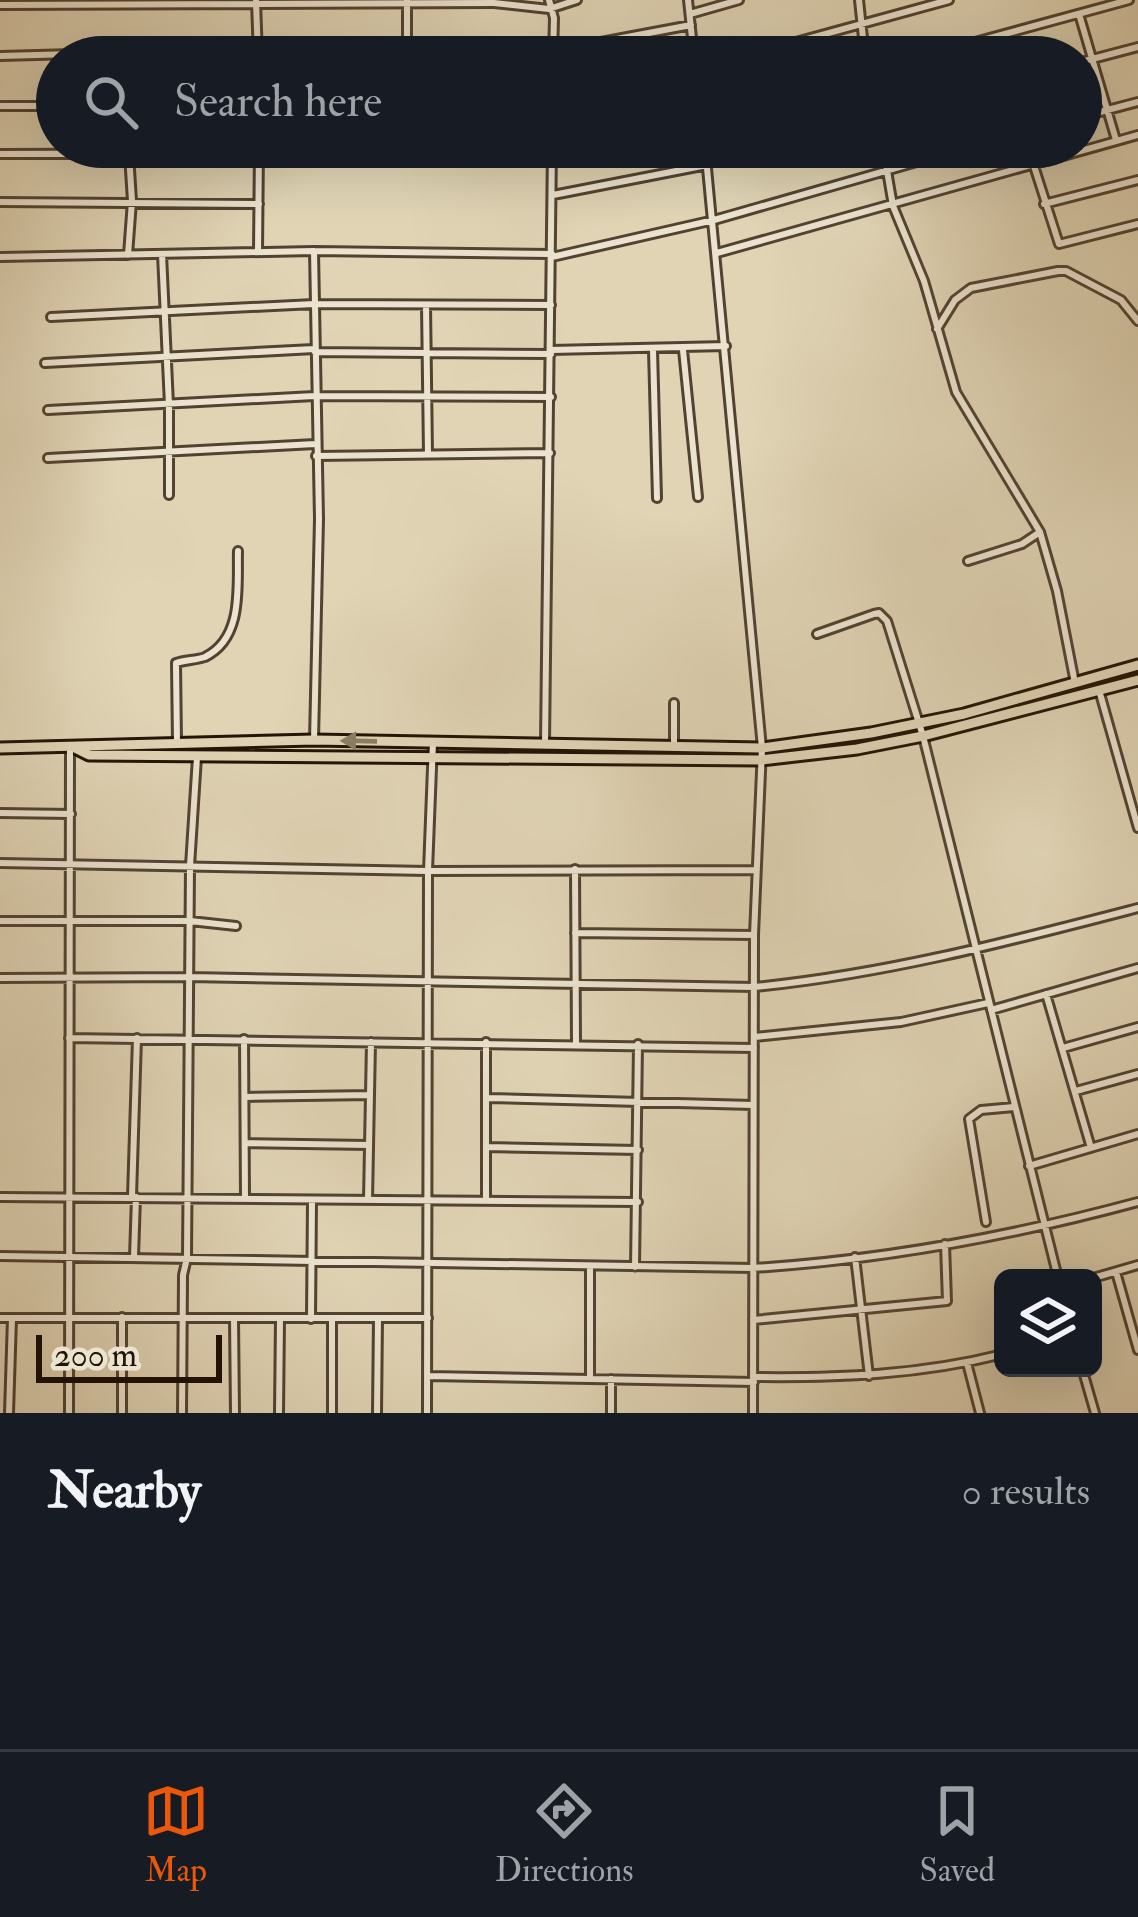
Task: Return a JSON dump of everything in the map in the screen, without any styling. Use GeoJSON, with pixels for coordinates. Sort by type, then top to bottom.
{"type":"FeatureCollection","features":[{"type":"Feature","properties":{"kind":"main road"},"geometry":{"type":"LineString","coordinates":[[921,730],[1138,665]]}},
{"type":"Feature","properties":{"kind":"main road"},"geometry":{"type":"LineString","coordinates":[[72,748],[89,754],[197,756],[761,754],[921,730],[1138,680]]}},
{"type":"Feature","properties":{"kind":"main road"},"geometry":{"type":"LineString","coordinates":[[0,748],[314,740],[674,746],[761,754]]}},
{"type":"Feature","properties":{"kind":"street"},"geometry":{"type":"LineString","coordinates":[[0,4],[549,4],[577,0]]}},
{"type":"Feature","properties":{"kind":"street"},"geometry":{"type":"LineString","coordinates":[[688,0],[692,36]]}},
{"type":"Feature","properties":{"kind":"street"},"geometry":{"type":"LineString","coordinates":[[689,14],[739,0]]}},
{"type":"Feature","properties":{"kind":"street"},"geometry":{"type":"LineString","coordinates":[[859,0],[863,36]]}},
{"type":"Feature","properties":{"kind":"street"},"geometry":{"type":"LineString","coordinates":[[818,36],[949,0]]}},
{"type":"Feature","properties":{"kind":"street"},"geometry":{"type":"LineString","coordinates":[[997,36],[1129,0]]}},
{"type":"Feature","properties":{"kind":"street"},"geometry":{"type":"LineString","coordinates":[[256,2],[257,36]]}},
{"type":"Feature","properties":{"kind":"street"},"geometry":{"type":"LineString","coordinates":[[407,2],[407,36]]}},
{"type":"Feature","properties":{"kind":"street"},"geometry":{"type":"LineString","coordinates":[[549,4],[554,36]]}},
{"type":"Feature","properties":{"kind":"street"},"geometry":{"type":"LineString","coordinates":[[1078,14],[1084,36]]}},
{"type":"Feature","properties":{"kind":"street"},"geometry":{"type":"LineString","coordinates":[[639,36],[691,25]]}},
{"type":"Feature","properties":{"kind":"street"},"geometry":{"type":"LineString","coordinates":[[1102,57],[1138,47]]}},
{"type":"Feature","properties":{"kind":"street"},"geometry":{"type":"LineString","coordinates":[[0,56],[36,56]]}},
{"type":"Feature","properties":{"kind":"street"},"geometry":{"type":"LineString","coordinates":[[1102,92],[1117,140]]}},
{"type":"Feature","properties":{"kind":"street"},"geometry":{"type":"LineString","coordinates":[[1102,112],[1138,102]]}},
{"type":"Feature","properties":{"kind":"street"},"geometry":{"type":"LineString","coordinates":[[0,106],[36,106]]}},
{"type":"Feature","properties":{"kind":"street"},"geometry":{"type":"LineString","coordinates":[[1102,144],[1138,135]]}},
{"type":"Feature","properties":{"kind":"street"},"geometry":{"type":"LineString","coordinates":[[0,154],[36,154]]}},
{"type":"Feature","properties":{"kind":"street"},"geometry":{"type":"LineString","coordinates":[[128,255],[130,168]]}},
{"type":"Feature","properties":{"kind":"street"},"geometry":{"type":"LineString","coordinates":[[258,253],[259,168]]}},
{"type":"Feature","properties":{"kind":"street"},"geometry":{"type":"LineString","coordinates":[[545,745],[552,168]]}},
{"type":"Feature","properties":{"kind":"street"},"geometry":{"type":"LineString","coordinates":[[553,195],[687,168]]}},
{"type":"Feature","properties":{"kind":"street"},"geometry":{"type":"LineString","coordinates":[[708,168],[761,754],[754,935],[753,1413]]}},
{"type":"Feature","properties":{"kind":"street"},"geometry":{"type":"LineString","coordinates":[[0,256],[314,251],[552,256],[715,220],[896,168]]}},
{"type":"Feature","properties":{"kind":"street"},"geometry":{"type":"LineString","coordinates":[[717,253],[1019,168]]}},
{"type":"Feature","properties":{"kind":"street"},"geometry":{"type":"LineString","coordinates":[[1033,168],[1059,244],[1138,224]]}},
{"type":"Feature","properties":{"kind":"street"},"geometry":{"type":"LineString","coordinates":[[889,170],[893,206],[923,281],[963,407],[1040,532],[1058,591],[1075,683]]}},
{"type":"Feature","properties":{"kind":"street"},"geometry":{"type":"LineString","coordinates":[[1044,204],[1138,180]]}},
{"type":"Feature","properties":{"kind":"street"},"geometry":{"type":"LineString","coordinates":[[0,202],[259,204]]}},
{"type":"Feature","properties":{"kind":"street"},"geometry":{"type":"LineString","coordinates":[[314,251],[319,519],[314,740]]}},
{"type":"Feature","properties":{"kind":"street"},"geometry":{"type":"LineString","coordinates":[[162,254],[169,495]]}},
{"type":"Feature","properties":{"kind":"street"},"geometry":{"type":"LineString","coordinates":[[937,329],[955,300],[971,288],[1058,271],[1121,301],[1138,321]]}},
{"type":"Feature","properties":{"kind":"street"},"geometry":{"type":"LineString","coordinates":[[52,317],[314,304],[551,305]]}},
{"type":"Feature","properties":{"kind":"street"},"geometry":{"type":"LineString","coordinates":[[426,305],[428,454]]}},
{"type":"Feature","properties":{"kind":"street"},"geometry":{"type":"LineString","coordinates":[[45,363],[314,350],[551,352],[726,346]]}},
{"type":"Feature","properties":{"kind":"street"},"geometry":{"type":"LineString","coordinates":[[653,350],[657,497]]}},
{"type":"Feature","properties":{"kind":"street"},"geometry":{"type":"LineString","coordinates":[[683,350],[698,496]]}},
{"type":"Feature","properties":{"kind":"street"},"geometry":{"type":"LineString","coordinates":[[47,410],[314,396],[551,397]]}},
{"type":"Feature","properties":{"kind":"street"},"geometry":{"type":"LineString","coordinates":[[48,458],[315,444]]}},
{"type":"Feature","properties":{"kind":"street"},"geometry":{"type":"LineString","coordinates":[[316,456],[550,453]]}},
{"type":"Feature","properties":{"kind":"street"},"geometry":{"type":"LineString","coordinates":[[968,561],[1022,544],[1040,532]]}},
{"type":"Feature","properties":{"kind":"street"},"geometry":{"type":"LineString","coordinates":[[177,743],[176,663],[205,657],[227,638],[237,605],[238,550]]}},
{"type":"Feature","properties":{"kind":"street"},"geometry":{"type":"LineString","coordinates":[[817,634],[874,614],[884,616],[921,730],[1056,1269]]}},
{"type":"Feature","properties":{"kind":"street"},"geometry":{"type":"LineString","coordinates":[[1099,690],[1134,794],[1138,828]]}},
{"type":"Feature","properties":{"kind":"street"},"geometry":{"type":"LineString","coordinates":[[674,703],[674,746]]}},
{"type":"Feature","properties":{"kind":"street"},"geometry":{"type":"LineString","coordinates":[[427,1413],[429,756],[433,742]]}},
{"type":"Feature","properties":{"kind":"street"},"geometry":{"type":"LineString","coordinates":[[70,1413],[72,748]]}},
{"type":"Feature","properties":{"kind":"street"},"geometry":{"type":"LineString","coordinates":[[182,1413],[183,1275],[188,1258],[190,866],[197,756]]}},
{"type":"Feature","properties":{"kind":"street"},"geometry":{"type":"LineString","coordinates":[[0,813],[71,814]]}},
{"type":"Feature","properties":{"kind":"street"},"geometry":{"type":"LineString","coordinates":[[0,863],[428,871],[756,869]]}},
{"type":"Feature","properties":{"kind":"street"},"geometry":{"type":"LineString","coordinates":[[575,869],[576,1042]]}},
{"type":"Feature","properties":{"kind":"street"},"geometry":{"type":"LineString","coordinates":[[0,978],[755,987],[822,980],[975,950],[1138,908]]}},
{"type":"Feature","properties":{"kind":"street"},"geometry":{"type":"LineString","coordinates":[[0,921],[190,921],[236,926]]}},
{"type":"Feature","properties":{"kind":"street"},"geometry":{"type":"LineString","coordinates":[[575,933],[754,935]]}},
{"type":"Feature","properties":{"kind":"street"},"geometry":{"type":"LineString","coordinates":[[755,1037],[901,1022],[1046,994],[1138,968]]}},
{"type":"Feature","properties":{"kind":"street"},"geometry":{"type":"LineString","coordinates":[[1046,994],[1091,1148]]}},
{"type":"Feature","properties":{"kind":"street"},"geometry":{"type":"LineString","coordinates":[[1063,1048],[1138,1027]]}},
{"type":"Feature","properties":{"kind":"street"},"geometry":{"type":"LineString","coordinates":[[69,1038],[754,1048]]}},
{"type":"Feature","properties":{"kind":"street"},"geometry":{"type":"LineString","coordinates":[[134,1257],[137,1038]]}},
{"type":"Feature","properties":{"kind":"street"},"geometry":{"type":"LineString","coordinates":[[244,1040],[245,1198]]}},
{"type":"Feature","properties":{"kind":"street"},"geometry":{"type":"LineString","coordinates":[[368,1201],[371,1042]]}},
{"type":"Feature","properties":{"kind":"street"},"geometry":{"type":"LineString","coordinates":[[486,1201],[487,1042]]}},
{"type":"Feature","properties":{"kind":"street"},"geometry":{"type":"LineString","coordinates":[[635,1267],[638,1045]]}},
{"type":"Feature","properties":{"kind":"street"},"geometry":{"type":"LineString","coordinates":[[1076,1091],[1138,1074]]}},
{"type":"Feature","properties":{"kind":"street"},"geometry":{"type":"LineString","coordinates":[[244,1097],[370,1095]]}},
{"type":"Feature","properties":{"kind":"street"},"geometry":{"type":"LineString","coordinates":[[488,1098],[753,1105]]}},
{"type":"Feature","properties":{"kind":"street"},"geometry":{"type":"LineString","coordinates":[[986,1222],[969,1119],[981,1110],[1014,1107]]}},
{"type":"Feature","properties":{"kind":"street"},"geometry":{"type":"LineString","coordinates":[[1029,1166],[1138,1134]]}},
{"type":"Feature","properties":{"kind":"street"},"geometry":{"type":"LineString","coordinates":[[245,1142],[369,1145]]}},
{"type":"Feature","properties":{"kind":"street"},"geometry":{"type":"LineString","coordinates":[[487,1147],[638,1150]]}},
{"type":"Feature","properties":{"kind":"street"},"geometry":{"type":"LineString","coordinates":[[0,1197],[638,1202]]}},
{"type":"Feature","properties":{"kind":"street"},"geometry":{"type":"LineString","coordinates":[[311,1319],[312,1201]]}},
{"type":"Feature","properties":{"kind":"street"},"geometry":{"type":"LineString","coordinates":[[0,1256],[753,1268],[1045,1227],[1138,1202]]}},
{"type":"Feature","properties":{"kind":"street"},"geometry":{"type":"LineString","coordinates":[[753,1320],[947,1300],[945,1244]]}},
{"type":"Feature","properties":{"kind":"street"},"geometry":{"type":"LineString","coordinates":[[855,1257],[869,1376]]}},
{"type":"Feature","properties":{"kind":"street"},"geometry":{"type":"LineString","coordinates":[[1102,1276],[1138,1265]]}},
{"type":"Feature","properties":{"kind":"street"},"geometry":{"type":"LineString","coordinates":[[590,1267],[590,1379]]}},
{"type":"Feature","properties":{"kind":"street"},"geometry":{"type":"LineString","coordinates":[[1116,1272],[1138,1350]]}},
{"type":"Feature","properties":{"kind":"street"},"geometry":{"type":"LineString","coordinates":[[122,1317],[122,1413]]}},
{"type":"Feature","properties":{"kind":"street"},"geometry":{"type":"LineString","coordinates":[[0,1318],[428,1318]]}},
{"type":"Feature","properties":{"kind":"street"},"geometry":{"type":"LineString","coordinates":[[9,1413],[12,1318]]}},
{"type":"Feature","properties":{"kind":"street"},"geometry":{"type":"LineString","coordinates":[[234,1318],[235,1413]]}},
{"type":"Feature","properties":{"kind":"street"},"geometry":{"type":"LineString","coordinates":[[377,1413],[378,1318]]}},
{"type":"Feature","properties":{"kind":"street"},"geometry":{"type":"LineString","coordinates":[[279,1413],[280,1319]]}},
{"type":"Feature","properties":{"kind":"street"},"geometry":{"type":"LineString","coordinates":[[332,1319],[332,1413]]}},
{"type":"Feature","properties":{"kind":"street"},"geometry":{"type":"LineString","coordinates":[[428,1376],[869,1376],[994,1356]]}},
{"type":"Feature","properties":{"kind":"street"},"geometry":{"type":"LineString","coordinates":[[967,1363],[980,1413]]}},
{"type":"Feature","properties":{"kind":"street"},"geometry":{"type":"LineString","coordinates":[[1085,1377],[1095,1413]]}},
{"type":"Feature","properties":{"kind":"street"},"geometry":{"type":"LineString","coordinates":[[611,1379],[611,1413]]}}]}
